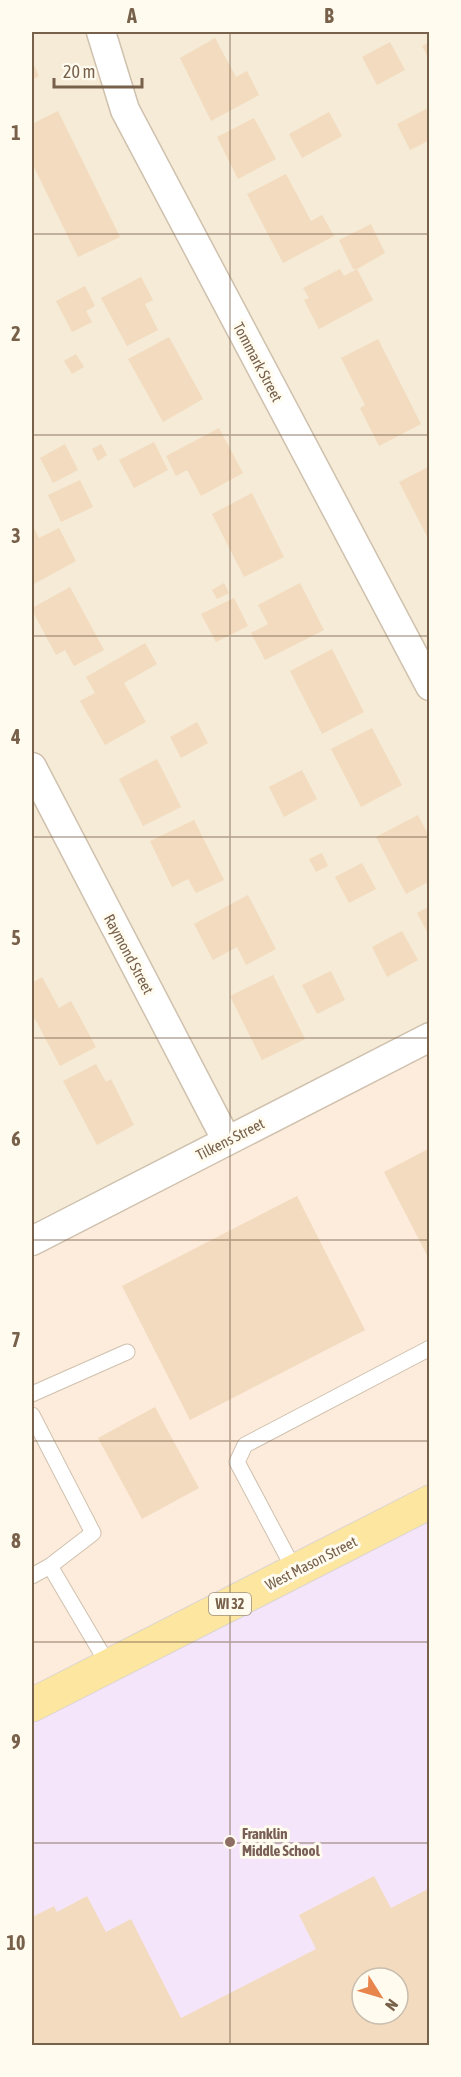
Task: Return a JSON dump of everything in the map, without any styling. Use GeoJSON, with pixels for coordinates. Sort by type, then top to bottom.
{"type":"FeatureCollection","features":[{"type":"Feature","properties":{"kind":"main road","name":"West Mason Street"},"geometry":{"type":"LineString","coordinates":[[32,1705],[429,1502]]}},
{"type":"Feature","properties":{"kind":"street","name":"Tommark Street"},"geometry":{"type":"LineString","coordinates":[[101,32],[125,110],[429,686]]}},
{"type":"Feature","properties":{"kind":"street","name":"Raymond Street"},"geometry":{"type":"LineString","coordinates":[[32,767],[227,1141]]}},
{"type":"Feature","properties":{"kind":"street","name":"Tilkens Street"},"geometry":{"type":"LineString","coordinates":[[32,1241],[429,1037]]}},
{"type":"Feature","properties":{"kind":"lane"},"geometry":{"type":"LineString","coordinates":[[295,1571],[237,1462],[240,1453],[245,1445],[429,1348]]}},
{"type":"Feature","properties":{"kind":"lane"},"geometry":{"type":"LineString","coordinates":[[32,1394],[127,1352]]}},
{"type":"Feature","properties":{"kind":"lane"},"geometry":{"type":"LineString","coordinates":[[32,1415],[93,1533],[50,1566],[32,1576]]}},
{"type":"Feature","properties":{"kind":"lane"},"geometry":{"type":"LineString","coordinates":[[50,1566],[109,1666]]}},
{"type":"Feature","properties":{"kind":"shaded area"},"geometry":{"type":"Polygon","coordinates":[[[32,32],[429,32],[429,1022],[32,1223],[32,32]]]}},
{"type":"Feature","properties":{"kind":"shaded area"},"geometry":{"type":"Polygon","coordinates":[[[429,1037],[429,1502],[32,1705],[32,1241],[429,1037]]]}},
{"type":"Feature","properties":{"kind":"shaded area","name":"Franklin Middle School"},"geometry":{"type":"Polygon","coordinates":[[[429,1502],[429,2045],[32,2046],[32,1705],[429,1502]]]}},
{"type":"Feature","properties":{"kind":"building"},"geometry":{"type":"Polygon","coordinates":[[[215,38],[236,77],[247,71],[259,95],[211,121],[180,58],[215,38]]]}},
{"type":"Feature","properties":{"kind":"building"},"geometry":{"type":"Polygon","coordinates":[[[390,42],[405,70],[377,85],[362,57],[390,42]]]}},
{"type":"Feature","properties":{"kind":"building"},"geometry":{"type":"Polygon","coordinates":[[[430,42],[430,61],[422,46],[430,42]]]}},
{"type":"Feature","properties":{"kind":"building"},"geometry":{"type":"Polygon","coordinates":[[[32,61],[39,76],[32,80],[32,61]]]}},
{"type":"Feature","properties":{"kind":"building"},"geometry":{"type":"Polygon","coordinates":[[[426,109],[430,116],[430,140],[410,150],[397,124],[426,109]]]}},
{"type":"Feature","properties":{"kind":"building"},"geometry":{"type":"Polygon","coordinates":[[[58,111],[120,237],[78,257],[32,163],[32,124],[58,111]]]}},
{"type":"Feature","properties":{"kind":"building"},"geometry":{"type":"Polygon","coordinates":[[[329,112],[342,136],[302,158],[289,134],[329,112]]]}},
{"type":"Feature","properties":{"kind":"building"},"geometry":{"type":"Polygon","coordinates":[[[254,118],[276,159],[238,179],[217,137],[254,118]]]}},
{"type":"Feature","properties":{"kind":"building"},"geometry":{"type":"Polygon","coordinates":[[[286,174],[311,221],[322,215],[334,236],[283,263],[247,194],[286,174]]]}},
{"type":"Feature","properties":{"kind":"building"},"geometry":{"type":"Polygon","coordinates":[[[371,224],[385,253],[353,269],[339,240],[371,224]]]}},
{"type":"Feature","properties":{"kind":"building"},"geometry":{"type":"Polygon","coordinates":[[[340,269],[344,276],[357,269],[373,300],[319,329],[304,300],[309,298],[303,288],[340,269]]]}},
{"type":"Feature","properties":{"kind":"building"},"geometry":{"type":"Polygon","coordinates":[[[141,277],[153,300],[145,304],[158,330],[127,346],[101,298],[141,277]]]}},
{"type":"Feature","properties":{"kind":"building"},"geometry":{"type":"Polygon","coordinates":[[[85,286],[95,306],[86,311],[92,322],[72,332],[56,301],[85,286]]]}},
{"type":"Feature","properties":{"kind":"building"},"geometry":{"type":"Polygon","coordinates":[[[169,337],[203,399],[163,422],[128,359],[169,337]]]}},
{"type":"Feature","properties":{"kind":"building"},"geometry":{"type":"Polygon","coordinates":[[[378,339],[421,424],[379,446],[360,408],[365,405],[341,358],[378,339]]]}},
{"type":"Feature","properties":{"kind":"building"},"geometry":{"type":"Polygon","coordinates":[[[76,354],[84,367],[72,374],[64,361],[76,354]]]}},
{"type":"Feature","properties":{"kind":"building"},"geometry":{"type":"Polygon","coordinates":[[[219,428],[243,473],[201,496],[187,470],[176,476],[166,456],[219,428]]]}},
{"type":"Feature","properties":{"kind":"building"},"geometry":{"type":"Polygon","coordinates":[[[154,442],[168,470],[134,488],[119,460],[154,442]]]}},
{"type":"Feature","properties":{"kind":"building"},"geometry":{"type":"Polygon","coordinates":[[[65,444],[78,470],[53,483],[40,458],[65,444]]]}},
{"type":"Feature","properties":{"kind":"building"},"geometry":{"type":"Polygon","coordinates":[[[101,444],[107,455],[98,461],[92,449],[101,444]]]}},
{"type":"Feature","properties":{"kind":"building"},"geometry":{"type":"Polygon","coordinates":[[[430,466],[430,542],[399,482],[430,466]]]}},
{"type":"Feature","properties":{"kind":"building"},"geometry":{"type":"Polygon","coordinates":[[[80,480],[93,507],[61,522],[48,495],[80,480]]]}},
{"type":"Feature","properties":{"kind":"building"},"geometry":{"type":"Polygon","coordinates":[[[252,493],[284,557],[244,577],[212,514],[252,493]]]}},
{"type":"Feature","properties":{"kind":"building"},"geometry":{"type":"Polygon","coordinates":[[[32,525],[39,538],[59,528],[76,561],[32,585],[32,525]]]}},
{"type":"Feature","properties":{"kind":"building"},"geometry":{"type":"Polygon","coordinates":[[[224,583],[229,593],[217,599],[212,590],[224,583]]]}},
{"type":"Feature","properties":{"kind":"building"},"geometry":{"type":"Polygon","coordinates":[[[300,583],[324,630],[265,660],[251,633],[268,624],[258,605],[300,583]]]}},
{"type":"Feature","properties":{"kind":"building"},"geometry":{"type":"Polygon","coordinates":[[[70,587],[104,650],[74,666],[65,650],[56,655],[32,610],[70,587]]]}},
{"type":"Feature","properties":{"kind":"building"},"geometry":{"type":"Polygon","coordinates":[[[234,598],[248,626],[216,642],[201,614],[234,598]]]}},
{"type":"Feature","properties":{"kind":"building"},"geometry":{"type":"Polygon","coordinates":[[[145,643],[157,664],[124,683],[146,722],[105,745],[80,701],[95,693],[86,677],[145,643]]]}},
{"type":"Feature","properties":{"kind":"building"},"geometry":{"type":"Polygon","coordinates":[[[332,649],[364,712],[322,734],[290,671],[332,649]]]}},
{"type":"Feature","properties":{"kind":"building"},"geometry":{"type":"Polygon","coordinates":[[[197,722],[208,743],[181,758],[170,737],[197,722]]]}},
{"type":"Feature","properties":{"kind":"building"},"geometry":{"type":"Polygon","coordinates":[[[372,728],[402,785],[361,807],[331,749],[372,728]]]}},
{"type":"Feature","properties":{"kind":"building"},"geometry":{"type":"Polygon","coordinates":[[[157,759],[181,807],[143,826],[119,779],[157,759]]]}},
{"type":"Feature","properties":{"kind":"building"},"geometry":{"type":"Polygon","coordinates":[[[302,770],[317,799],[284,817],[269,787],[302,770]]]}},
{"type":"Feature","properties":{"kind":"building"},"geometry":{"type":"Polygon","coordinates":[[[418,815],[430,838],[430,881],[406,894],[376,837],[418,815]]]}},
{"type":"Feature","properties":{"kind":"building"},"geometry":{"type":"Polygon","coordinates":[[[194,820],[224,880],[196,893],[188,879],[172,887],[150,841],[194,820]]]}},
{"type":"Feature","properties":{"kind":"building"},"geometry":{"type":"Polygon","coordinates":[[[322,853],[328,866],[316,872],[309,859],[322,853]]]}},
{"type":"Feature","properties":{"kind":"building"},"geometry":{"type":"Polygon","coordinates":[[[362,863],[376,889],[349,903],[335,877],[362,863]]]}},
{"type":"Feature","properties":{"kind":"building"},"geometry":{"type":"Polygon","coordinates":[[[248,895],[276,949],[246,965],[237,947],[213,960],[194,924],[248,895]]]}},
{"type":"Feature","properties":{"kind":"building"},"geometry":{"type":"Polygon","coordinates":[[[430,906],[430,937],[417,913],[430,906]]]}},
{"type":"Feature","properties":{"kind":"building"},"geometry":{"type":"Polygon","coordinates":[[[402,931],[418,960],[387,977],[372,947],[402,931]]]}},
{"type":"Feature","properties":{"kind":"building"},"geometry":{"type":"Polygon","coordinates":[[[331,971],[345,1000],[317,1014],[302,985],[331,971]]]}},
{"type":"Feature","properties":{"kind":"building"},"geometry":{"type":"Polygon","coordinates":[[[273,975],[305,1039],[262,1060],[230,996],[273,975]]]}},
{"type":"Feature","properties":{"kind":"building"},"geometry":{"type":"Polygon","coordinates":[[[42,977],[59,1008],[71,1001],[96,1047],[60,1066],[35,1019],[32,1021],[32,983],[42,977]]]}},
{"type":"Feature","properties":{"kind":"building"},"geometry":{"type":"Polygon","coordinates":[[[96,1064],[106,1082],[111,1079],[134,1125],[97,1145],[63,1081],[96,1064]]]}},
{"type":"Feature","properties":{"kind":"building"},"geometry":{"type":"Polygon","coordinates":[[[430,1148],[430,1261],[384,1172],[430,1148]]]}},
{"type":"Feature","properties":{"kind":"building"},"geometry":{"type":"Polygon","coordinates":[[[297,1196],[365,1330],[190,1420],[122,1286],[297,1196]]]}},
{"type":"Feature","properties":{"kind":"building"},"geometry":{"type":"Polygon","coordinates":[[[155,1407],[199,1488],[142,1519],[98,1438],[155,1407]]]}},
{"type":"Feature","properties":{"kind":"building"},"geometry":{"type":"Polygon","coordinates":[[[374,1876],[391,1908],[430,1888],[430,2046],[32,2046],[32,1917],[54,1906],[57,1912],[87,1896],[106,1932],[131,1919],[181,2018],[316,1949],[299,1915],[374,1876]]]}},
{"type":"Feature","properties":{"kind":"place","name":"Franklin Middle School"},"geometry":{"type":"Point","coordinates":[230,1842]}}]}
